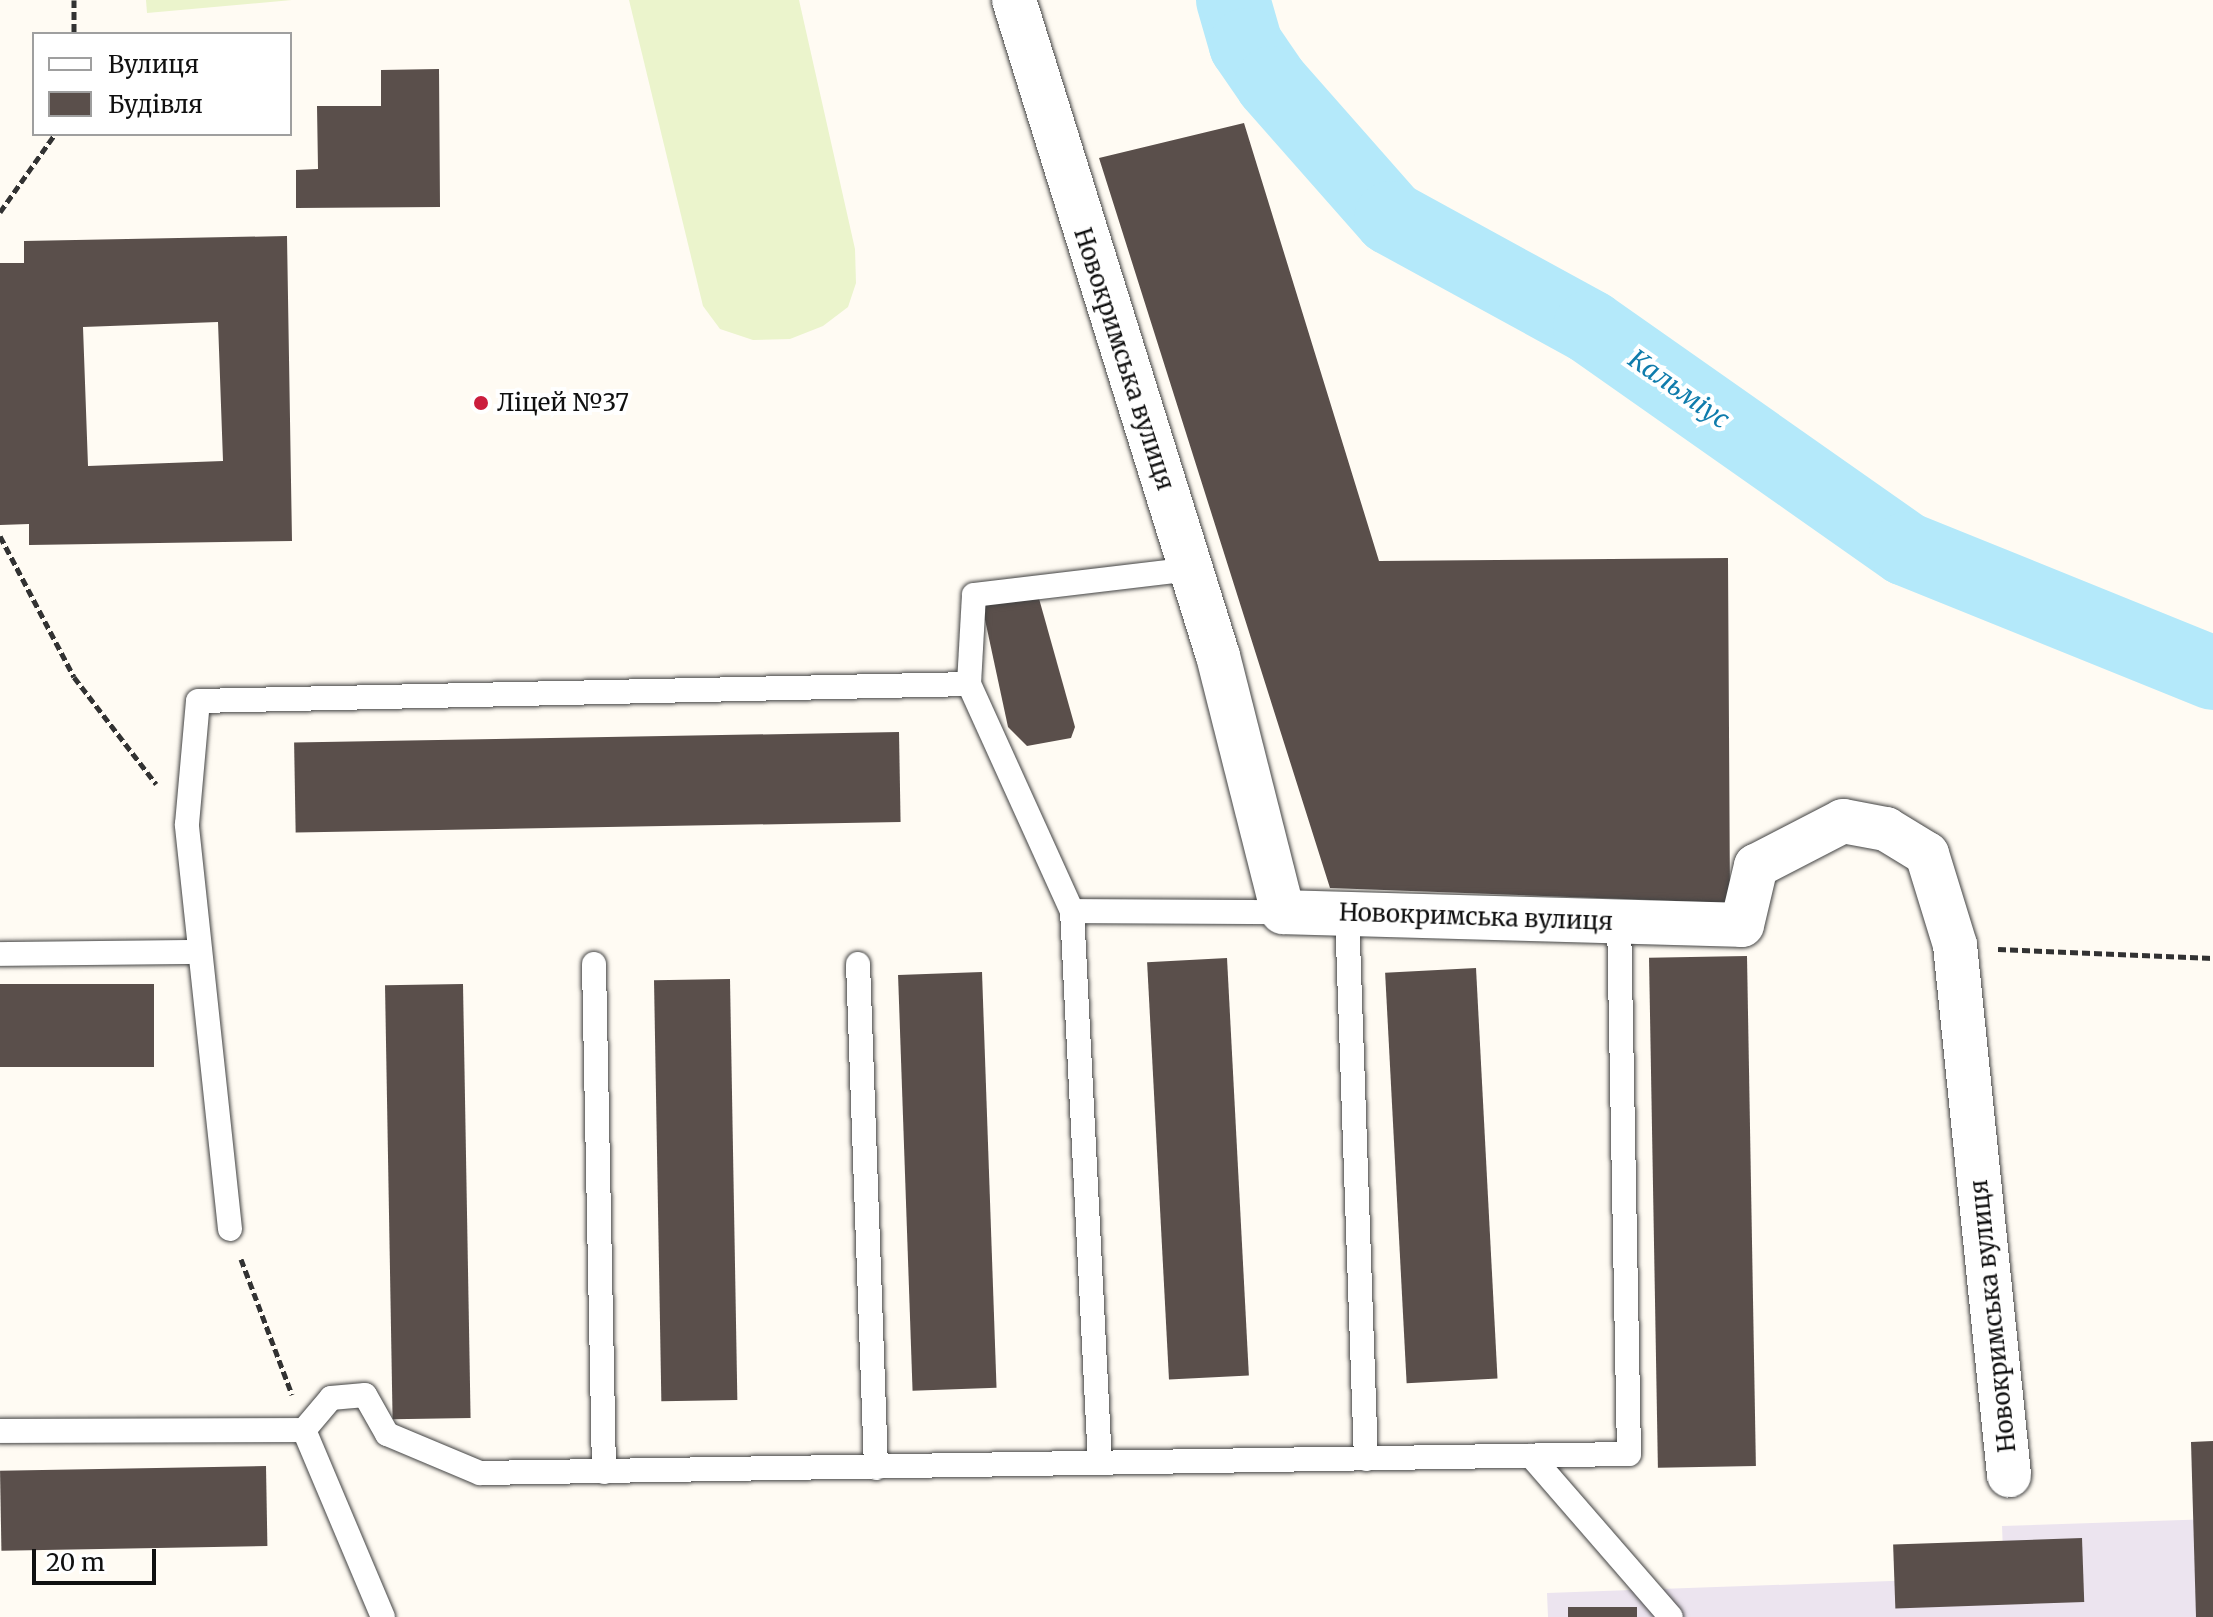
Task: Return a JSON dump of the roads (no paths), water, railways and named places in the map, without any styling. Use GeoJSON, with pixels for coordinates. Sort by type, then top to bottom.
{"type":"FeatureCollection","features":[{"type":"Feature","properties":{"kind":"street","name":"Новокримська вулиця"},"geometry":{"type":"LineString","coordinates":[[1014,0],[1191,569],[1283,912],[1742,925],[1756,866],[1843,821],[1886,829],[1927,854],[1955,945],[2009,1475]]}},
{"type":"Feature","properties":{"kind":"lane"},"geometry":{"type":"LineString","coordinates":[[1100,1463],[1072,911],[969,684],[974,595],[1191,569]]}},
{"type":"Feature","properties":{"kind":"lane"},"geometry":{"type":"LineString","coordinates":[[230,1229],[198,952],[187,824],[198,701],[969,684]]}},
{"type":"Feature","properties":{"kind":"lane"},"geometry":{"type":"LineString","coordinates":[[1072,911],[1283,912]]}},
{"type":"Feature","properties":{"kind":"lane"},"geometry":{"type":"LineString","coordinates":[[1347,913],[1366,1459]]}},
{"type":"Feature","properties":{"kind":"lane"},"geometry":{"type":"LineString","coordinates":[[0,1431],[304,1430],[331,1398],[365,1395],[387,1434],[480,1473],[1629,1454],[1619,921]]}},
{"type":"Feature","properties":{"kind":"lane"},"geometry":{"type":"LineString","coordinates":[[0,954],[198,952]]}},
{"type":"Feature","properties":{"kind":"lane"},"geometry":{"type":"LineString","coordinates":[[594,964],[604,1472]]}},
{"type":"Feature","properties":{"kind":"lane"},"geometry":{"type":"LineString","coordinates":[[858,964],[876,1468]]}},
{"type":"Feature","properties":{"kind":"lane"},"geometry":{"type":"LineString","coordinates":[[304,1430],[383,1617]]}},
{"type":"Feature","properties":{"kind":"lane"},"geometry":{"type":"LineString","coordinates":[[1531,1456],[1661,1611]]}},
{"type":"Feature","properties":{"kind":"waterway","name":"Кальміус"},"geometry":{"type":"LineString","coordinates":[[1233,0],[1246,45],[1272,83],[1391,218],[1590,327],[1906,549],[2213,673]]}},
{"type":"Feature","properties":{"kind":"place","name":"Ліцей №37"},"geometry":{"type":"Point","coordinates":[481,403]}}]}
